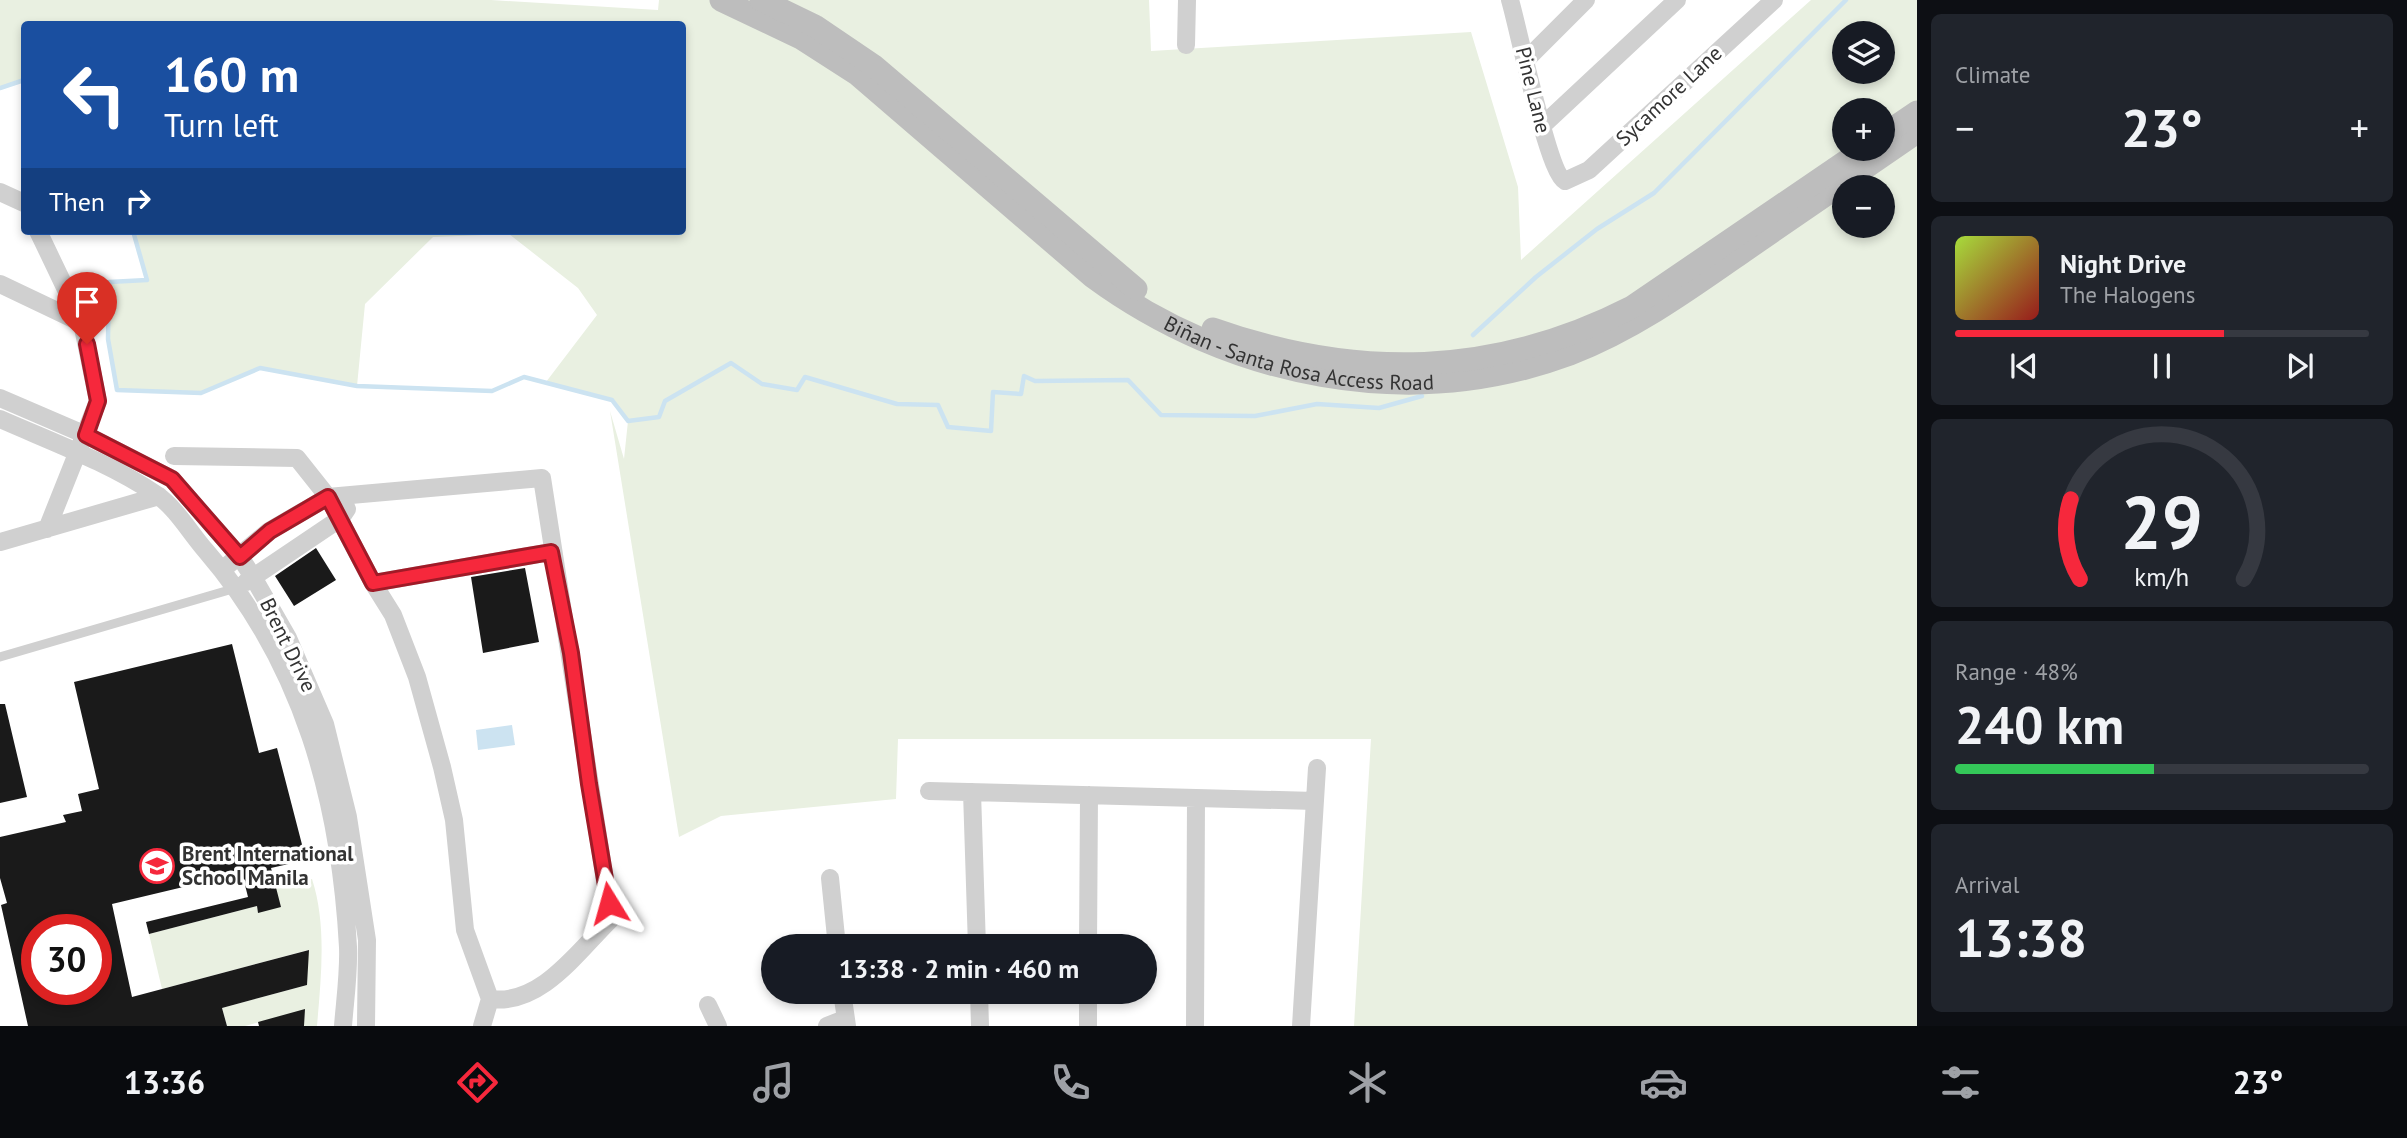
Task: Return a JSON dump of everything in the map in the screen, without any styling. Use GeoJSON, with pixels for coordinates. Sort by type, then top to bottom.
{"type":"FeatureCollection","features":[{"type":"Feature","properties":{"kind":"main road","name":"Biñan - Santa Rosa Access Road"},"geometry":{"type":"LineString","coordinates":[[721,0],[801,38],[857,74],[1095,267],[1132,288],[1203,325],[1263,346],[1370,364],[1489,366],[1601,323],[1632,307],[1843,173],[1917,132]]}},
{"type":"Feature","properties":{"kind":"main road","name":"Biñan - Santa Rosa Access Road"},"geometry":{"type":"LineString","coordinates":[[761,0],[816,26],[874,66],[1095,267]]}},
{"type":"Feature","properties":{"kind":"main road"},"geometry":{"type":"LineString","coordinates":[[1895,127],[1917,111]]}},
{"type":"Feature","properties":{"kind":"main road","name":"Biñan - Santa Rosa Access Road"},"geometry":{"type":"LineString","coordinates":[[1843,173],[1854,161]]}},
{"type":"Feature","properties":{"kind":"street"},"geometry":{"type":"LineString","coordinates":[[1186,46],[1187,0]]}},
{"type":"Feature","properties":{"kind":"street","name":"Pine Lane"},"geometry":{"type":"LineString","coordinates":[[1510,0],[1527,59],[1541,127],[1559,178]]}},
{"type":"Feature","properties":{"kind":"street"},"geometry":{"type":"LineString","coordinates":[[1527,59],[1586,0]]}},
{"type":"Feature","properties":{"kind":"street"},"geometry":{"type":"LineString","coordinates":[[1541,127],[1677,0]]}},
{"type":"Feature","properties":{"kind":"street","name":"Sycamore Lane"},"geometry":{"type":"LineString","coordinates":[[1559,178],[1569,181],[1589,170],[1774,0]]}},
{"type":"Feature","properties":{"kind":"street"},"geometry":{"type":"LineString","coordinates":[[0,192],[21,202]]}},
{"type":"Feature","properties":{"kind":"street"},"geometry":{"type":"LineString","coordinates":[[40,235],[82,323],[98,401],[47,529]]}},
{"type":"Feature","properties":{"kind":"street"},"geometry":{"type":"LineString","coordinates":[[0,284],[82,323]]}},
{"type":"Feature","properties":{"kind":"street","name":"Brent Drive"},"geometry":{"type":"LineString","coordinates":[[0,398],[86,435],[172,479],[240,557],[253,577],[288,638],[325,724],[340,817],[367,940],[366,1025]]}},
{"type":"Feature","properties":{"kind":"street","name":"Brent Drive"},"geometry":{"type":"LineString","coordinates":[[0,419],[78,454],[159,496],[236,589],[284,667],[340,817],[348,948],[343,1024]]}},
{"type":"Feature","properties":{"kind":"street"},"geometry":{"type":"LineString","coordinates":[[174,456],[297,458],[341,518],[373,583],[393,615],[417,677],[454,820],[465,930],[490,999],[482,1026]]}},
{"type":"Feature","properties":{"kind":"street"},"geometry":{"type":"LineString","coordinates":[[222,570],[270,531],[328,497],[542,478],[551,552],[573,663],[611,919],[544,985],[509,1002],[490,999]]}},
{"type":"Feature","properties":{"kind":"street"},"geometry":{"type":"LineString","coordinates":[[236,589],[341,518],[357,494]]}},
{"type":"Feature","properties":{"kind":"street"},"geometry":{"type":"LineString","coordinates":[[1,541],[159,496]]}},
{"type":"Feature","properties":{"kind":"street"},"geometry":{"type":"LineString","coordinates":[[373,583],[551,552]]}},
{"type":"Feature","properties":{"kind":"street"},"geometry":{"type":"LineString","coordinates":[[1300,1026],[1317,768]]}},
{"type":"Feature","properties":{"kind":"street"},"geometry":{"type":"LineString","coordinates":[[929,791],[1315,801]]}},
{"type":"Feature","properties":{"kind":"street"},"geometry":{"type":"LineString","coordinates":[[972,792],[977,934]]}},
{"type":"Feature","properties":{"kind":"street"},"geometry":{"type":"LineString","coordinates":[[1088,934],[1089,796]]}},
{"type":"Feature","properties":{"kind":"street"},"geometry":{"type":"LineString","coordinates":[[1195,1026],[1196,798]]}},
{"type":"Feature","properties":{"kind":"street"},"geometry":{"type":"LineString","coordinates":[[830,878],[836,934]]}},
{"type":"Feature","properties":{"kind":"street"},"geometry":{"type":"LineString","coordinates":[[827,1026],[846,1022],[844,1004]]}},
{"type":"Feature","properties":{"kind":"street"},"geometry":{"type":"LineString","coordinates":[[979,1004],[980,1026]]}},
{"type":"Feature","properties":{"kind":"street"},"geometry":{"type":"LineString","coordinates":[[1088,1004],[1088,1026]]}},
{"type":"Feature","properties":{"kind":"street"},"geometry":{"type":"LineString","coordinates":[[708,1005],[718,1026]]}},
{"type":"Feature","properties":{"kind":"street"},"geometry":{"type":"LineString","coordinates":[[343,1024],[366,1025]]}},
{"type":"Feature","properties":{"kind":"lane"},"geometry":{"type":"LineString","coordinates":[[0,657],[236,589]]}},
{"type":"Feature","properties":{"kind":"green space"},"geometry":{"type":"Polygon","coordinates":[[[0,0],[491,0],[658,10],[659,0],[1149,0],[1151,51],[1471,32],[1518,187],[1521,260],[1811,0],[1917,0],[1917,1026],[1354,1026],[1371,739],[898,739],[896,799],[721,816],[679,837],[610,411],[624,459],[628,421],[612,400],[546,382],[597,315],[578,288],[510,235],[686,235],[686,21],[21,21],[21,81],[0,88],[0,0]]]}},
{"type":"Feature","properties":{"kind":"green space"},"geometry":{"type":"Polygon","coordinates":[[[134,235],[484,235],[433,237],[365,304],[357,386],[261,368],[201,393],[117,390],[108,339],[109,282],[147,280],[134,235]]]}},
{"type":"Feature","properties":{"kind":"green space"},"geometry":{"type":"Polygon","coordinates":[[[312,879],[321,933],[317,1026],[304,1026],[304,1010],[245,1026],[227,1026],[222,1008],[307,985],[308,950],[162,989],[149,934],[257,906],[258,912],[275,886],[312,879]]]}},
{"type":"Feature","properties":{"kind":"water"},"geometry":{"type":"Polygon","coordinates":[[[512,725],[515,745],[478,750],[476,730],[512,725]]]}},
{"type":"Feature","properties":{"kind":"building"},"geometry":{"type":"Polygon","coordinates":[[[316,548],[336,580],[294,606],[275,576],[316,548]]]}},
{"type":"Feature","properties":{"kind":"building"},"geometry":{"type":"Polygon","coordinates":[[[525,568],[539,642],[483,653],[471,577],[525,568]]]}},
{"type":"Feature","properties":{"kind":"building","name":"Brent International School Manila"},"geometry":{"type":"Polygon","coordinates":[[[232,644],[259,753],[277,748],[306,860],[271,868],[281,907],[258,913],[257,906],[149,934],[146,922],[248,897],[242,873],[112,904],[132,997],[309,950],[307,985],[222,1008],[227,1026],[28,1026],[23,1005],[112,1005],[112,914],[21,914],[21,995],[1,905],[7,903],[0,878],[0,837],[66,822],[63,815],[82,811],[78,794],[99,789],[74,682],[232,644]]]}},
{"type":"Feature","properties":{"kind":"building"},"geometry":{"type":"Polygon","coordinates":[[[0,704],[5,704],[27,797],[0,803],[0,704]]]}},
{"type":"Feature","properties":{"kind":"building"},"geometry":{"type":"Polygon","coordinates":[[[305,1009],[304,1026],[259,1026],[258,1022],[305,1009]]]}},
{"type":"Feature","properties":{"kind":"waterway"},"geometry":{"type":"LineString","coordinates":[[1473,335],[1536,277],[1597,229],[1654,193],[1846,0]]}},
{"type":"Feature","properties":{"kind":"waterway"},"geometry":{"type":"LineString","coordinates":[[0,88],[21,81]]}},
{"type":"Feature","properties":{"kind":"waterway"},"geometry":{"type":"LineString","coordinates":[[134,235],[147,280],[109,282],[108,339],[117,390],[201,393],[260,368],[357,386],[492,391],[524,377],[612,400],[628,421],[659,417],[665,401],[731,363],[762,384],[797,390],[805,377],[897,404],[938,405],[948,427],[991,431],[993,392],[1021,394],[1024,376],[1035,381],[1128,380],[1161,415],[1255,416],[1317,404],[1379,408],[1422,396]]}},
{"type":"Feature","properties":{"kind":"place","name":"Brent International School Manila"},"geometry":{"type":"Point","coordinates":[157,866]}},
{"type":"Feature","properties":{"kind":"route"},"geometry":{"type":"LineString","coordinates":[[87,344],[98,401],[86,435],[172,479],[184,489],[240,557],[270,531],[328,497],[373,583],[551,552],[576,681],[589,784],[609,903]]}}]}
